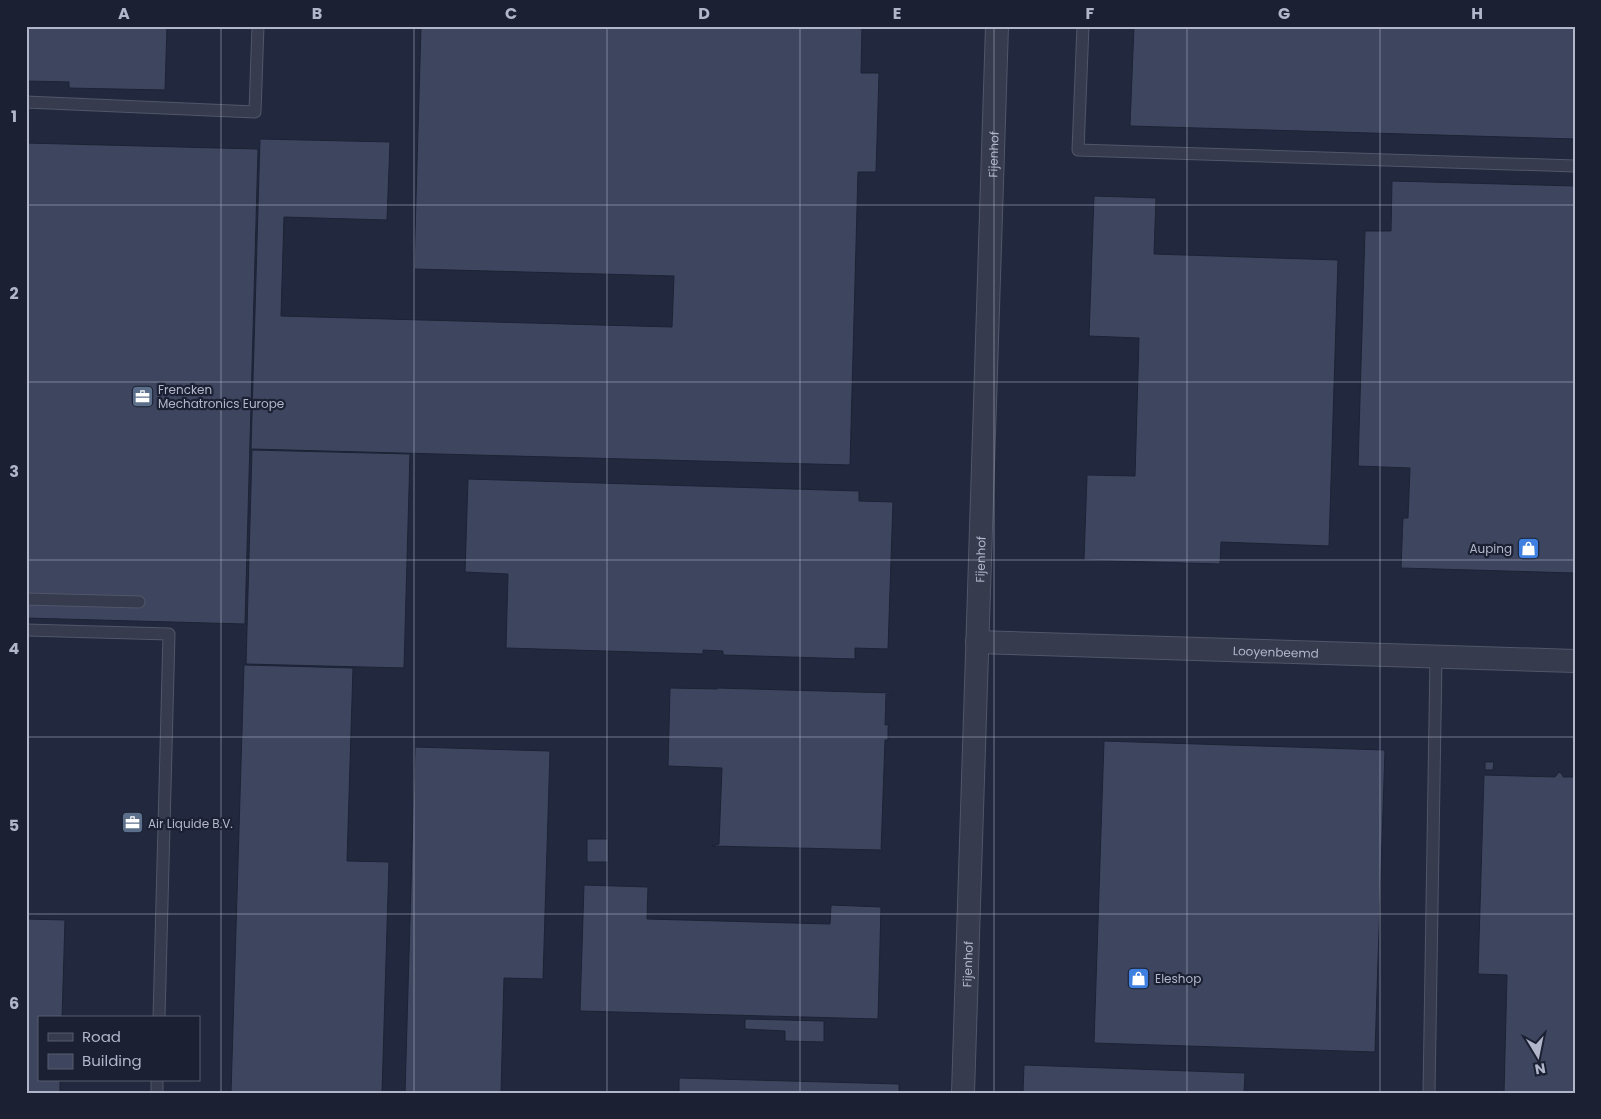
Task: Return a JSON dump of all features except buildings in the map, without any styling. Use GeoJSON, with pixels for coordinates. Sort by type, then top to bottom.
{"type":"FeatureCollection","features":[{"type":"Feature","properties":{"kind":"street","name":"Fijenhof"},"geometry":{"type":"LineString","coordinates":[[963,1093],[998,26]]}},
{"type":"Feature","properties":{"kind":"street","name":"Looyenbeemd"},"geometry":{"type":"LineString","coordinates":[[977,642],[1575,662]]}},
{"type":"Feature","properties":{"kind":"lane"},"geometry":{"type":"LineString","coordinates":[[26,102],[255,112],[258,26]]}},
{"type":"Feature","properties":{"kind":"lane"},"geometry":{"type":"LineString","coordinates":[[1083,26],[1078,150],[1575,166]]}},
{"type":"Feature","properties":{"kind":"lane"},"geometry":{"type":"LineString","coordinates":[[26,599],[139,602]]}},
{"type":"Feature","properties":{"kind":"lane"},"geometry":{"type":"LineString","coordinates":[[26,630],[169,634],[159,1016]]}},
{"type":"Feature","properties":{"kind":"lane"},"geometry":{"type":"LineString","coordinates":[[1429,1093],[1436,658]]}},
{"type":"Feature","properties":{"kind":"place","name":"Frencken Mechatronics Europe"},"geometry":{"type":"Point","coordinates":[142,396]}},
{"type":"Feature","properties":{"kind":"place","name":"Auping"},"geometry":{"type":"Point","coordinates":[1528,548]}},
{"type":"Feature","properties":{"kind":"place","name":"Air Liquide B.V."},"geometry":{"type":"Point","coordinates":[132,823]}},
{"type":"Feature","properties":{"kind":"place","name":"Eleshop"},"geometry":{"type":"Point","coordinates":[1139,978]}}]}
